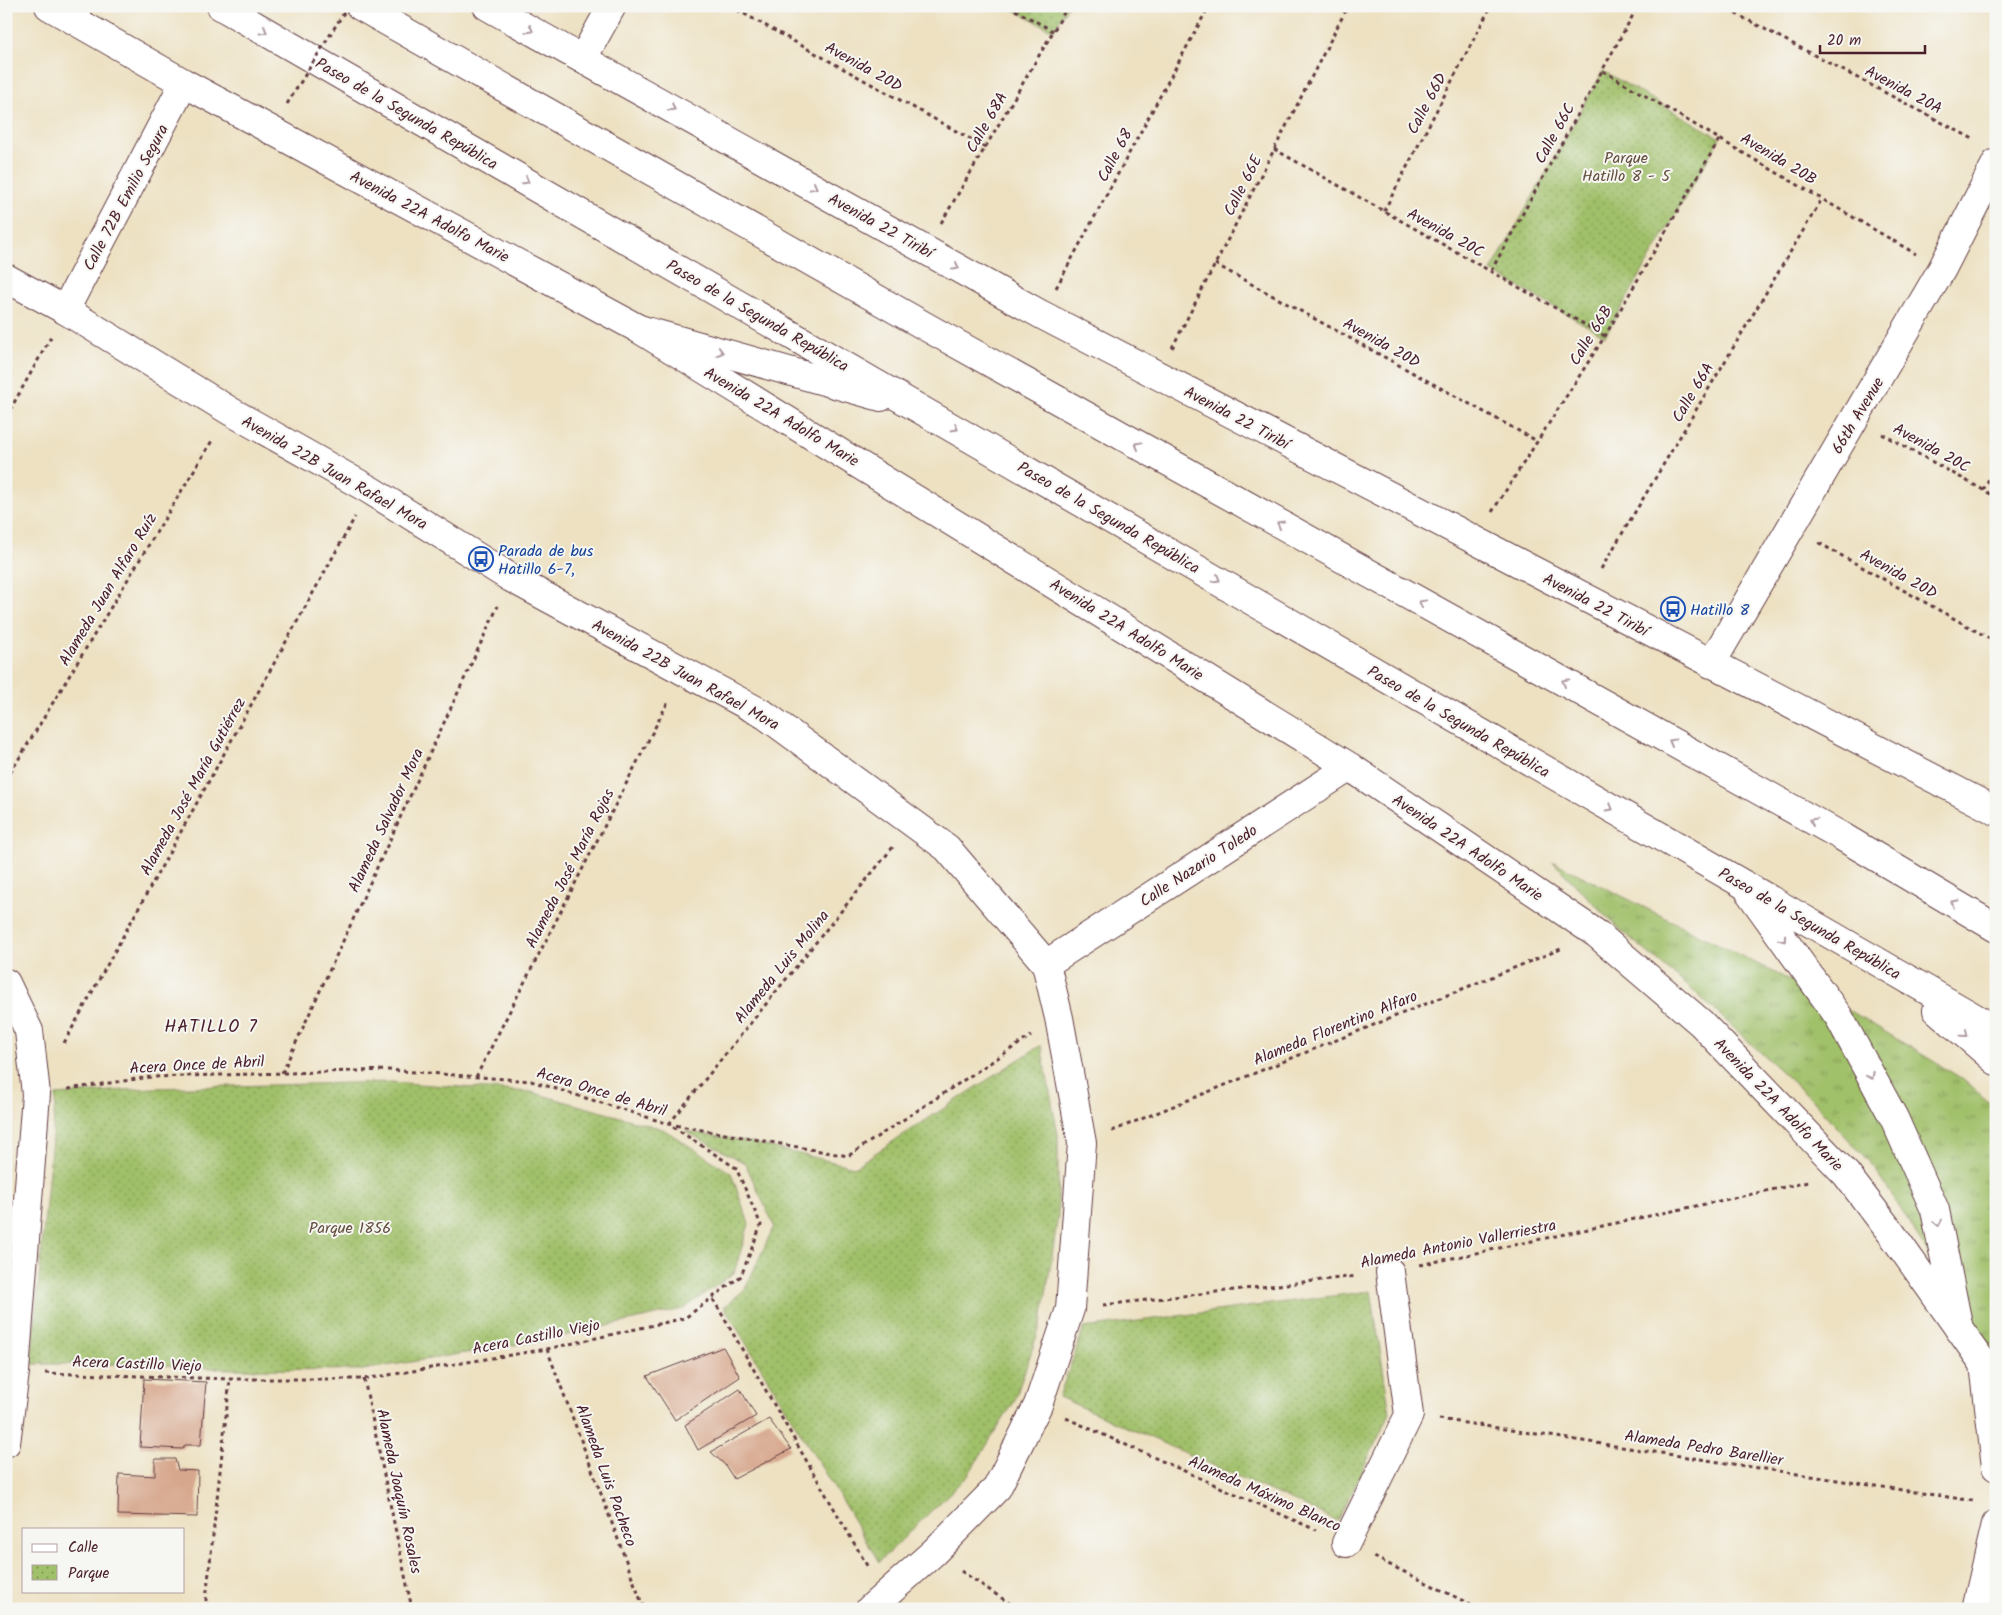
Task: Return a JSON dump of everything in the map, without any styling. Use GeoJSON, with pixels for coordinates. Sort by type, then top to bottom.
{"type":"FeatureCollection","features":[{"type":"Feature","properties":{"kind":"main road","name":"Avenida 22A Adolfo Marie"},"geometry":{"type":"LineString","coordinates":[[49,6],[184,83],[639,330],[1350,767],[1597,934],[1701,1023],[1846,1174],[1984,1364],[1996,1467]]}},
{"type":"Feature","properties":{"kind":"main road","name":"Paseo de la Segunda República"},"geometry":{"type":"LineString","coordinates":[[221,6],[1996,1030]]}},
{"type":"Feature","properties":{"kind":"main road"},"geometry":{"type":"LineString","coordinates":[[360,6],[930,330],[1833,832],[1996,928]]}},
{"type":"Feature","properties":{"kind":"main road","name":"Avenida 22 Tiribí"},"geometry":{"type":"LineString","coordinates":[[487,6],[1042,315],[1996,811]]}},
{"type":"Feature","properties":{"kind":"main road"},"geometry":{"type":"LineString","coordinates":[[583,58],[612,6]]}},
{"type":"Feature","properties":{"kind":"main road","name":"Calle 72B Emilio Segura"},"geometry":{"type":"LineString","coordinates":[[66,310],[184,83]]}},
{"type":"Feature","properties":{"kind":"main road","name":"66th Avenue"},"geometry":{"type":"LineString","coordinates":[[1711,664],[1942,269],[1996,163]]}},
{"type":"Feature","properties":{"kind":"main road","name":"Avenida 22B Juan Rafael Mora"},"geometry":{"type":"LineString","coordinates":[[6,278],[66,310],[230,411],[370,490],[511,578],[766,715],[947,848],[1046,964],[1059,1018],[1082,1143],[1070,1309],[1038,1405],[998,1488],[934,1552],[878,1603]]}},
{"type":"Feature","properties":{"kind":"main road"},"geometry":{"type":"LineString","coordinates":[[639,330],[919,407]]}},
{"type":"Feature","properties":{"kind":"main road","name":"Calle Nazario Toledo"},"geometry":{"type":"LineString","coordinates":[[1046,964],[1350,767]]}},
{"type":"Feature","properties":{"kind":"main road"},"geometry":{"type":"LineString","coordinates":[[1745,886],[1839,1017],[1894,1118],[1935,1210],[1959,1329]]}},
{"type":"Feature","properties":{"kind":"main road"},"geometry":{"type":"LineString","coordinates":[[1888,968],[1996,1061]]}},
{"type":"Feature","properties":{"kind":"main road"},"geometry":{"type":"LineString","coordinates":[[6,982],[29,1032],[36,1094],[15,1372],[6,1443]]}},
{"type":"Feature","properties":{"kind":"main road"},"geometry":{"type":"LineString","coordinates":[[1346,1543],[1408,1415],[1390,1272]]}},
{"type":"Feature","properties":{"kind":"main road"},"geometry":{"type":"LineString","coordinates":[[1976,1609],[1996,1524]]}},
{"type":"Feature","properties":{"kind":"path"},"geometry":{"type":"LineString","coordinates":[[286,104],[348,6]]}},
{"type":"Feature","properties":{"kind":"path","name":"Avenida 20D"},"geometry":{"type":"LineString","coordinates":[[730,6],[985,147]]}},
{"type":"Feature","properties":{"kind":"path"},"geometry":{"type":"LineString","coordinates":[[1008,6],[1053,31]]}},
{"type":"Feature","properties":{"kind":"path","name":"Calle 68A"},"geometry":{"type":"LineString","coordinates":[[925,249],[1068,6]]}},
{"type":"Feature","properties":{"kind":"path","name":"Calle 68"},"geometry":{"type":"LineString","coordinates":[[1042,315],[1208,6]]}},
{"type":"Feature","properties":{"kind":"path","name":"Calle 66E"},"geometry":{"type":"LineString","coordinates":[[1158,375],[1348,6]]}},
{"type":"Feature","properties":{"kind":"path","name":"Calle 66D"},"geometry":{"type":"LineString","coordinates":[[1384,211],[1491,6]]}},
{"type":"Feature","properties":{"kind":"path","name":"Calle 66C"},"geometry":{"type":"LineString","coordinates":[[1491,271],[1638,6]]}},
{"type":"Feature","properties":{"kind":"path","name":"Avenida 20A"},"geometry":{"type":"LineString","coordinates":[[1721,6],[1979,142]]}},
{"type":"Feature","properties":{"kind":"path","name":"Avenida 20B"},"geometry":{"type":"LineString","coordinates":[[1602,70],[1942,269]]}},
{"type":"Feature","properties":{"kind":"path","name":"Calle 66B"},"geometry":{"type":"LineString","coordinates":[[1474,540],[1605,336],[1720,138]]}},
{"type":"Feature","properties":{"kind":"path","name":"Avenida 20C"},"geometry":{"type":"LineString","coordinates":[[1274,150],[1605,336]]}},
{"type":"Feature","properties":{"kind":"path","name":"Calle 66A"},"geometry":{"type":"LineString","coordinates":[[1584,597],[1822,199]]}},
{"type":"Feature","properties":{"kind":"path","name":"Avenida 20D"},"geometry":{"type":"LineString","coordinates":[[1215,264],[1537,441]]}},
{"type":"Feature","properties":{"kind":"path"},"geometry":{"type":"LineString","coordinates":[[6,417],[66,310]]}},
{"type":"Feature","properties":{"kind":"path","name":"Alameda Juan Alfaro Ruíz"},"geometry":{"type":"LineString","coordinates":[[6,780],[230,411]]}},
{"type":"Feature","properties":{"kind":"path","name":"Avenida 20C"},"geometry":{"type":"LineString","coordinates":[[1855,419],[1996,497]]}},
{"type":"Feature","properties":{"kind":"path"},"geometry":{"type":"LineString","coordinates":[[1983,490],[1996,466]]}},
{"type":"Feature","properties":{"kind":"path","name":"Alameda José María Gutiérrez"},"geometry":{"type":"LineString","coordinates":[[60,1050],[370,490]]}},
{"type":"Feature","properties":{"kind":"path","name":"Avenida 20D"},"geometry":{"type":"LineString","coordinates":[[1790,527],[1996,642]]}},
{"type":"Feature","properties":{"kind":"path","name":"Alameda Salvador Mora"},"geometry":{"type":"LineString","coordinates":[[282,1073],[511,578]]}},
{"type":"Feature","properties":{"kind":"path","name":"Alameda José María Rojas"},"geometry":{"type":"LineString","coordinates":[[476,1077],[684,671]]}},
{"type":"Feature","properties":{"kind":"path","name":"Alameda Luis Molina"},"geometry":{"type":"LineString","coordinates":[[669,1124],[913,822]]}},
{"type":"Feature","properties":{"kind":"path","name":"Alameda Florentino Alfaro"},"geometry":{"type":"LineString","coordinates":[[1082,1143],[1597,934]]}},
{"type":"Feature","properties":{"kind":"path","name":"Acera Once de Abril"},"geometry":{"type":"LineString","coordinates":[[36,1094],[151,1077],[389,1070],[531,1081],[669,1124],[848,1156],[1059,1018]]}},
{"type":"Feature","properties":{"kind":"path","name":"Acera Castillo Viejo"},"geometry":{"type":"LineString","coordinates":[[15,1372],[230,1379],[364,1379],[547,1349],[686,1318],[741,1276],[761,1225],[736,1168],[669,1124]]}},
{"type":"Feature","properties":{"kind":"path","name":"Alameda Antonio Vallerriestra"},"geometry":{"type":"LineString","coordinates":[[1070,1309],[1390,1272],[1846,1174]]}},
{"type":"Feature","properties":{"kind":"path"},"geometry":{"type":"LineString","coordinates":[[712,1299],[878,1603]]}},
{"type":"Feature","properties":{"kind":"path","name":"Alameda Luis Pacheco"},"geometry":{"type":"LineString","coordinates":[[547,1349],[644,1609]]}},
{"type":"Feature","properties":{"kind":"path"},"geometry":{"type":"LineString","coordinates":[[205,1609],[230,1379]]}},
{"type":"Feature","properties":{"kind":"path","name":"Alameda Joaquín Rosales"},"geometry":{"type":"LineString","coordinates":[[364,1379],[412,1609]]}},
{"type":"Feature","properties":{"kind":"path","name":"Alameda Máximo Blanco"},"geometry":{"type":"LineString","coordinates":[[1038,1405],[1346,1543],[1480,1609]]}},
{"type":"Feature","properties":{"kind":"path","name":"Alameda Pedro Barellier"},"geometry":{"type":"LineString","coordinates":[[1408,1415],[1976,1502]]}},
{"type":"Feature","properties":{"kind":"path"},"geometry":{"type":"LineString","coordinates":[[934,1552],[1018,1609]]}},
{"type":"Feature","properties":{"kind":"green space"},"geometry":{"type":"Polygon","coordinates":[[[1008,6],[1068,6],[1053,31],[1008,6]]]}},
{"type":"Feature","properties":{"kind":"green space","name":"Parque Hatillo 8 - 5"},"geometry":{"type":"Polygon","coordinates":[[[1603,71],[1720,138],[1605,336],[1491,271],[1603,71]]]}},
{"type":"Feature","properties":{"kind":"green space"},"geometry":{"type":"Polygon","coordinates":[[[1552,861],[1849,1010],[1961,1078],[1996,1108],[1996,1368],[1989,1349],[1874,1167],[1810,1098],[1697,994],[1616,926],[1552,861]]]}},
{"type":"Feature","properties":{"kind":"green space"},"geometry":{"type":"Polygon","coordinates":[[[1041,1045],[1058,1134],[1058,1216],[1042,1321],[1014,1402],[968,1475],[879,1562],[724,1307],[745,1289],[774,1226],[745,1163],[685,1131],[745,1141],[854,1167],[1041,1045]]]}},
{"type":"Feature","properties":{"kind":"green space","name":"Parque 1856"},"geometry":{"type":"Polygon","coordinates":[[[390,1082],[531,1092],[663,1129],[731,1173],[749,1224],[734,1273],[683,1309],[545,1340],[362,1370],[228,1369],[144,1364],[31,1364],[56,1095],[152,1088],[390,1082]]]}},
{"type":"Feature","properties":{"kind":"green space"},"geometry":{"type":"Polygon","coordinates":[[[1371,1291],[1390,1413],[1338,1521],[1059,1397],[1084,1328],[1371,1291]]]}},
{"type":"Feature","properties":{"kind":"building"},"geometry":{"type":"Polygon","coordinates":[[[723,1347],[740,1377],[675,1420],[647,1376],[723,1347]]]}},
{"type":"Feature","properties":{"kind":"building"},"geometry":{"type":"Polygon","coordinates":[[[144,1379],[206,1382],[201,1445],[185,1445],[183,1449],[140,1447],[144,1379]]]}},
{"type":"Feature","properties":{"kind":"building"},"geometry":{"type":"Polygon","coordinates":[[[740,1389],[756,1416],[698,1450],[685,1425],[740,1389]]]}},
{"type":"Feature","properties":{"kind":"building"},"geometry":{"type":"Polygon","coordinates":[[[769,1419],[791,1449],[734,1479],[725,1465],[711,1452],[769,1419]]]}},
{"type":"Feature","properties":{"kind":"building"},"geometry":{"type":"Polygon","coordinates":[[[155,1459],[175,1459],[178,1470],[198,1471],[197,1517],[118,1515],[119,1474],[155,1476],[155,1459]]]}},
{"type":"Feature","properties":{"kind":"place","name":"Parada de bus Hatillo 6-7,"},"geometry":{"type":"Point","coordinates":[481,559]}},
{"type":"Feature","properties":{"kind":"place","name":"Hatillo 8"},"geometry":{"type":"Point","coordinates":[1673,609]}},
{"type":"Feature","properties":{"kind":"district","name":"HATILLO 7"},"geometry":{"type":"Point","coordinates":[211,1026]}}]}
